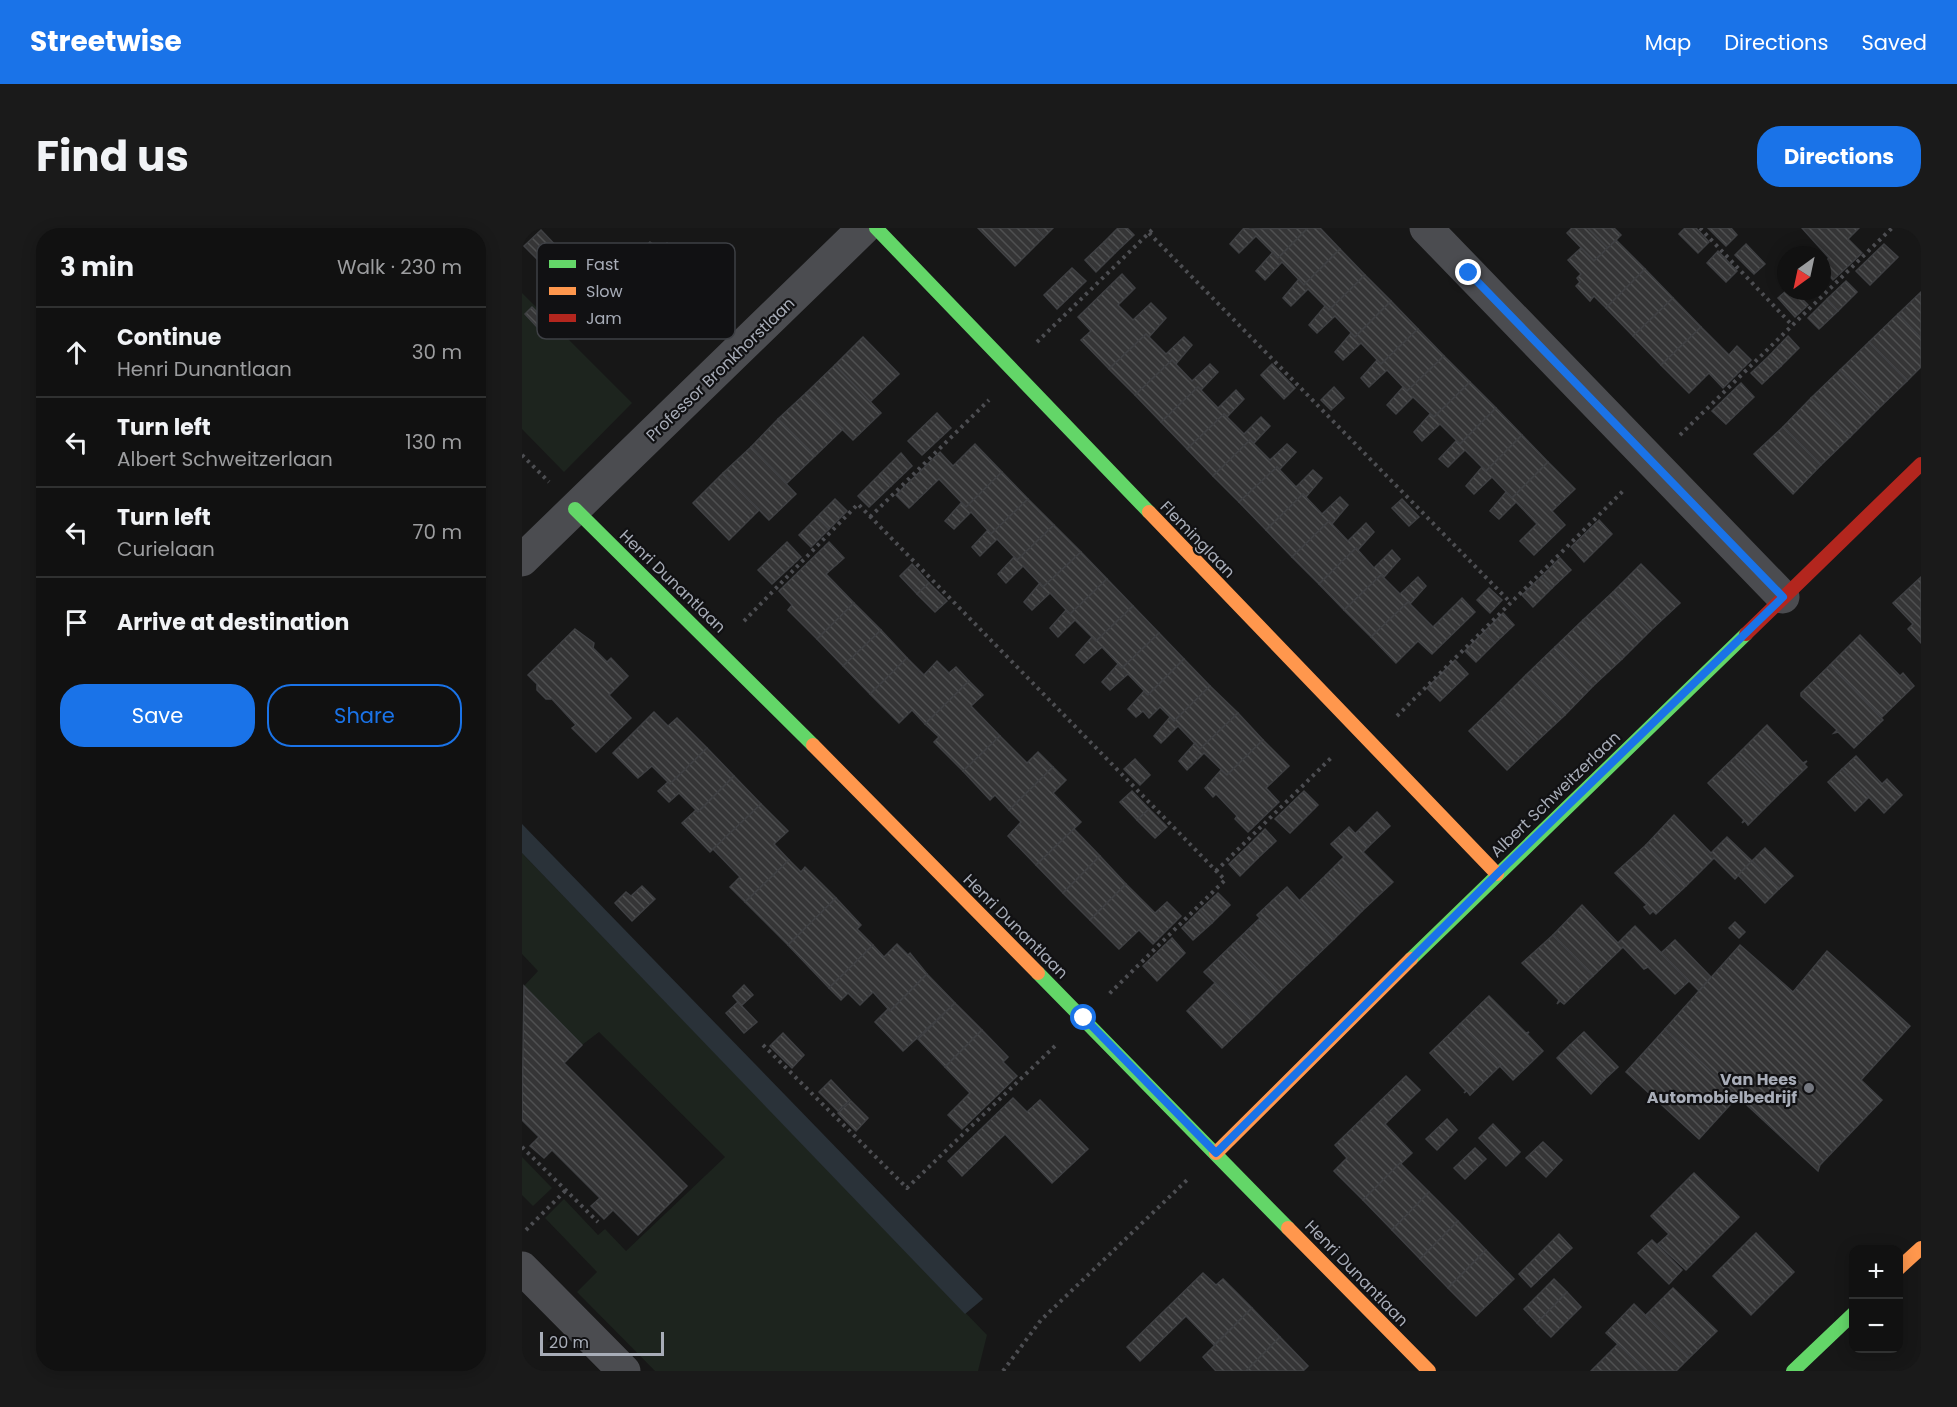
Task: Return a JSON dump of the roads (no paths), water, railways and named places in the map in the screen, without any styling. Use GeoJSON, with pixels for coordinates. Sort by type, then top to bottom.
{"type":"FeatureCollection","features":[{"type":"Feature","properties":{"kind":"street","name":"Professor Bronkhorstlaan"},"geometry":{"type":"LineString","coordinates":[[522,560],[864,228]]}},
{"type":"Feature","properties":{"kind":"street","name":"Fleminglaan"},"geometry":{"type":"LineString","coordinates":[[876,228],[1497,874]]}},
{"type":"Feature","properties":{"kind":"street"},"geometry":{"type":"LineString","coordinates":[[1426,228],[1783,597]]}},
{"type":"Feature","properties":{"kind":"street","name":"Albert Schweitzerlaan"},"geometry":{"type":"LineString","coordinates":[[1216,1153],[1497,874],[1921,464]]}},
{"type":"Feature","properties":{"kind":"street","name":"Henri Dunantlaan"},"geometry":{"type":"LineString","coordinates":[[575,509],[718,648],[1429,1371]]}},
{"type":"Feature","properties":{"kind":"street"},"geometry":{"type":"LineString","coordinates":[[1903,1265],[1921,1248]]}},
{"type":"Feature","properties":{"kind":"street"},"geometry":{"type":"LineString","coordinates":[[527,1282],[624,1371]]}},
{"type":"Feature","properties":{"kind":"street"},"geometry":{"type":"LineString","coordinates":[[1793,1371],[1849,1317]]}},
{"type":"Feature","properties":{"kind":"place","name":"Van Hees Automobielbedrijf"},"geometry":{"type":"Point","coordinates":[1809,1088]}}]}
